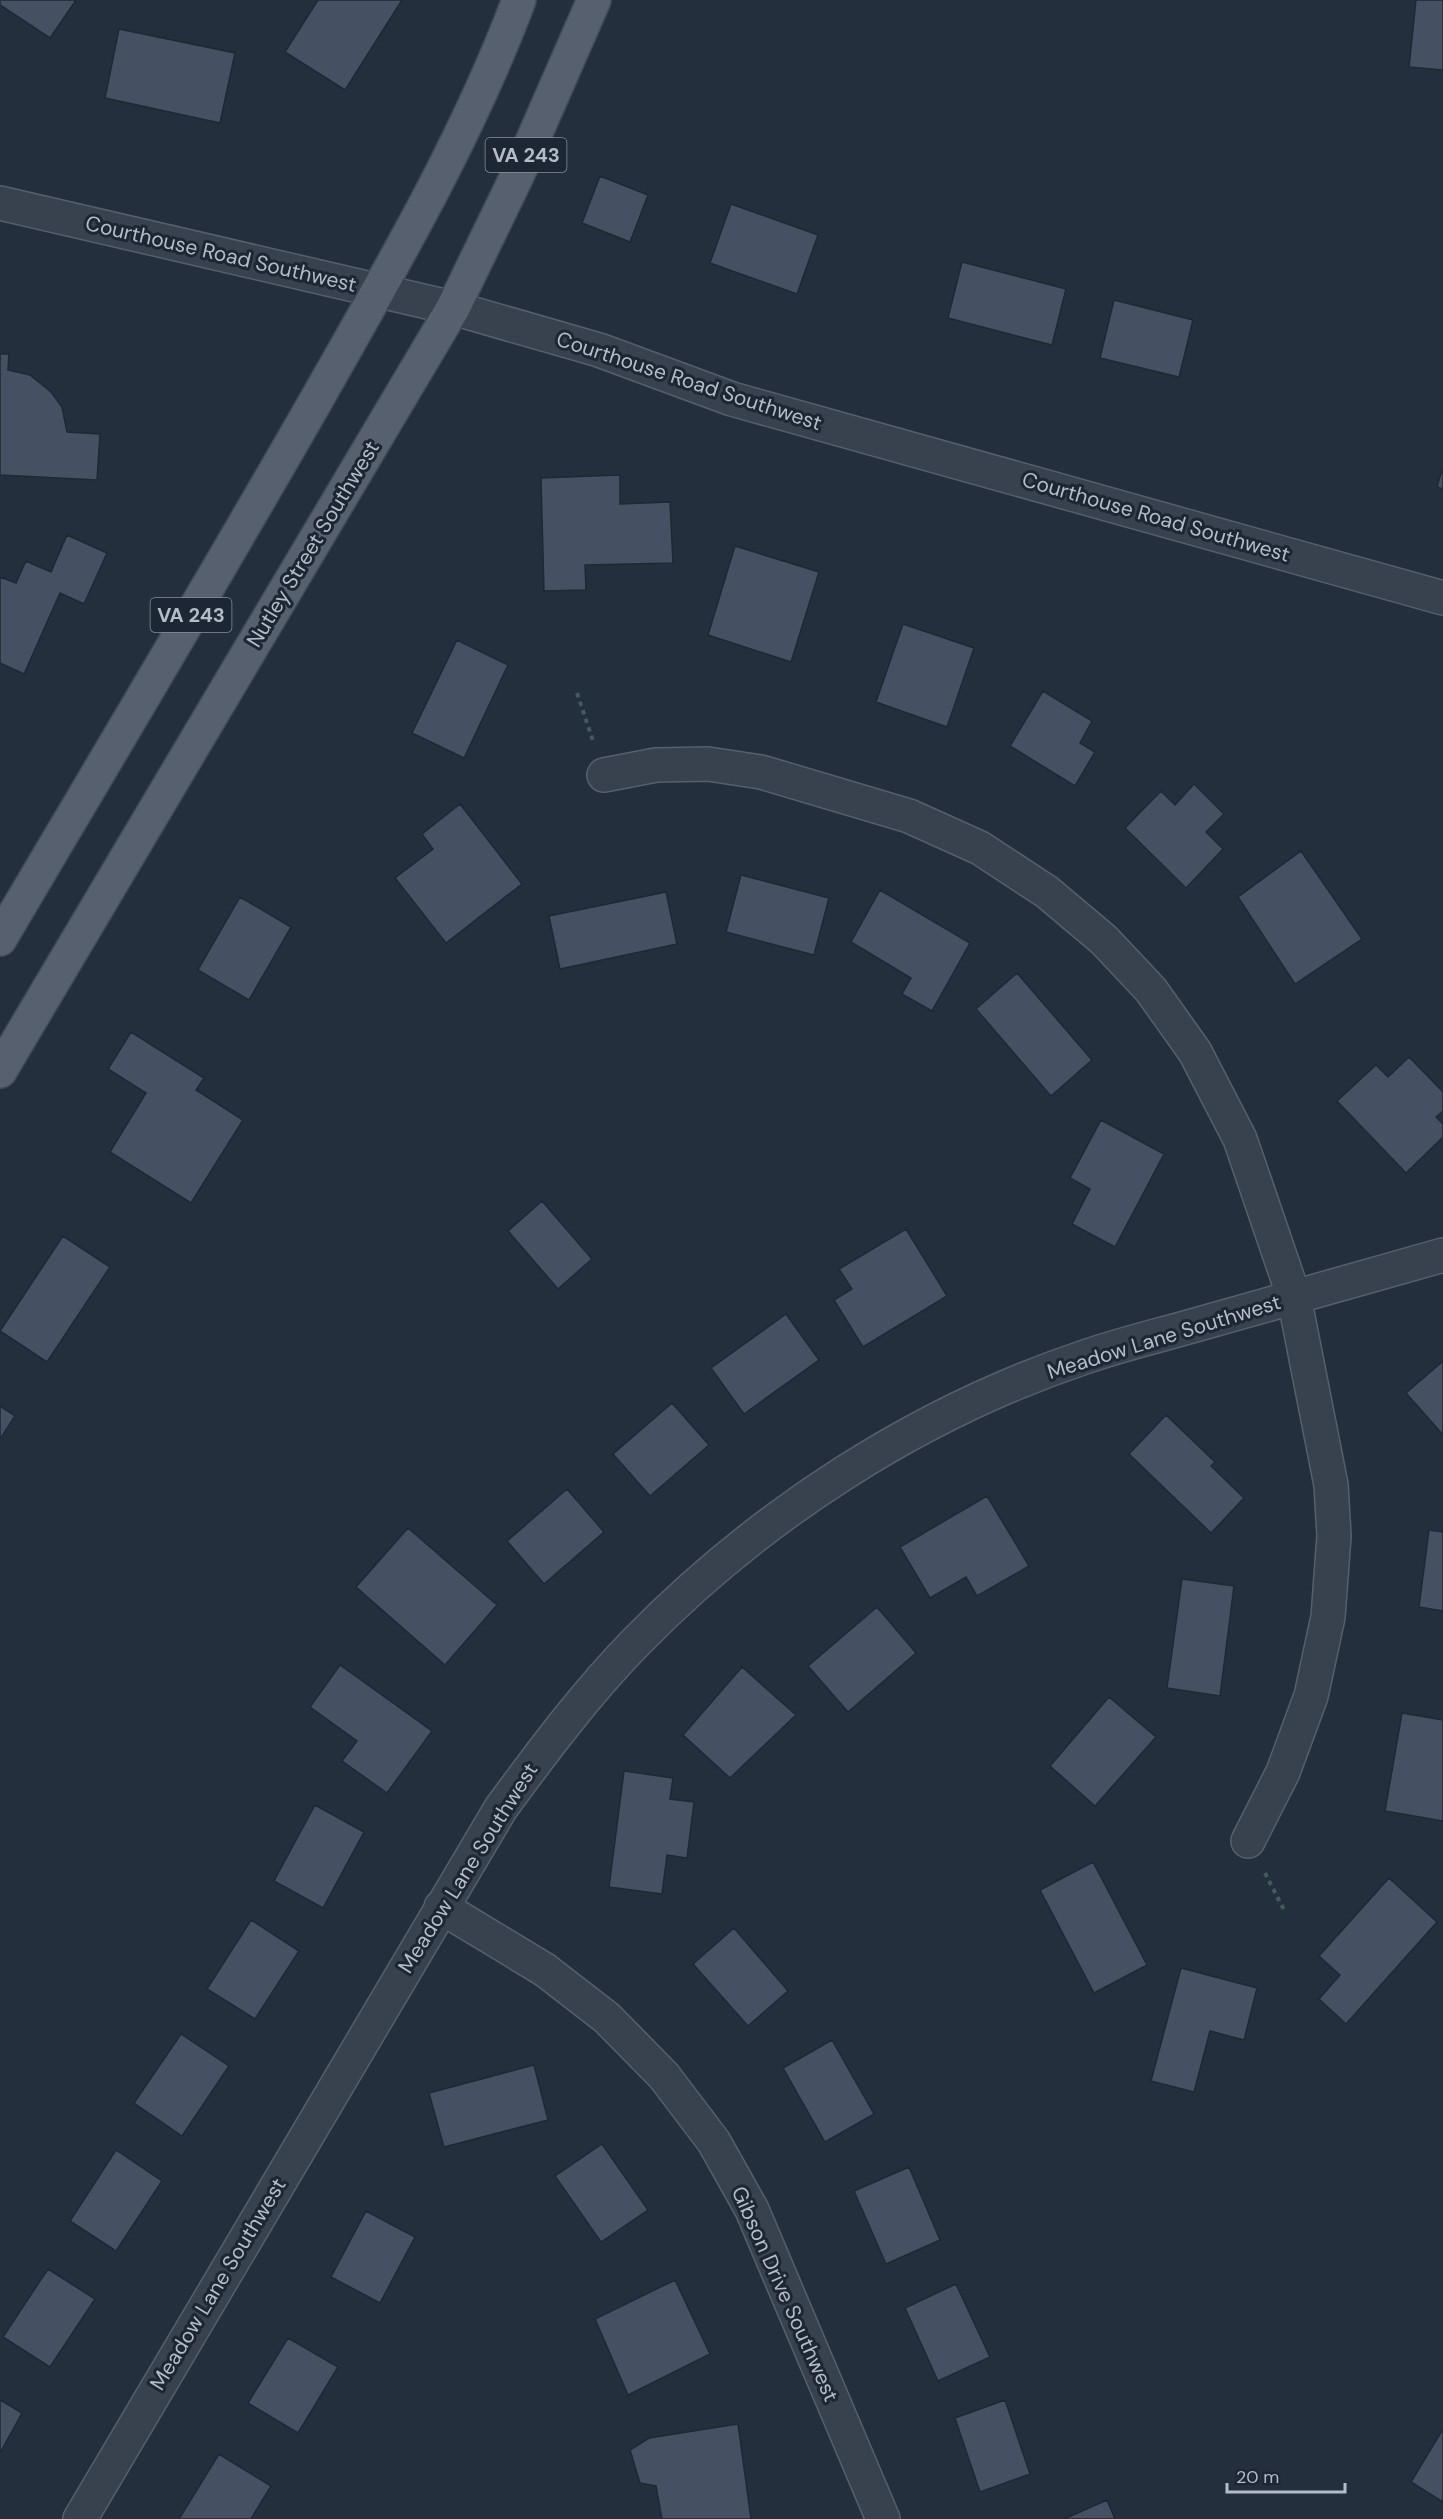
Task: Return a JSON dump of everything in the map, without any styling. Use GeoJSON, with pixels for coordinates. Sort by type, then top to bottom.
{"type":"FeatureCollection","features":[{"type":"Feature","properties":{"kind":"main road","name":"VA 243"},"geometry":{"type":"LineString","coordinates":[[0,939],[266,488],[379,290],[442,172],[503,41],[519,0]]}},
{"type":"Feature","properties":{"kind":"main road","name":"Nutley Street Southwest"},"geometry":{"type":"LineString","coordinates":[[0,1071],[453,308],[517,176],[594,0]]}},
{"type":"Feature","properties":{"kind":"street","name":"Courthouse Road Southwest"},"geometry":{"type":"LineString","coordinates":[[0,203],[453,308],[599,350],[732,399],[1443,598]]}},
{"type":"Feature","properties":{"kind":"street"},"geometry":{"type":"LineString","coordinates":[[604,775],[656,765],[708,764],[761,772],[909,816],[980,848],[1047,891],[1104,940],[1151,990],[1195,1052],[1240,1138],[1294,1297],[1331,1485],[1334,1536],[1328,1617],[1307,1707],[1283,1772],[1248,1841]]}},
{"type":"Feature","properties":{"kind":"street","name":"Meadow Lane Southwest"},"geometry":{"type":"LineString","coordinates":[[80,2519],[501,1808],[571,1714],[636,1642],[688,1593],[714,1569],[798,1504],[887,1447],[982,1398],[1084,1357],[1443,1255]]}},
{"type":"Feature","properties":{"kind":"street","name":"Gibson Drive Southwest"},"geometry":{"type":"LineString","coordinates":[[441,1907],[545,1970],[607,2018],[664,2076],[714,2142],[752,2210],[883,2519]]}},
{"type":"Feature","properties":{"kind":"path"},"geometry":{"type":"LineString","coordinates":[[577,693],[604,775]]}},
{"type":"Feature","properties":{"kind":"building"},"geometry":{"type":"Polygon","coordinates":[[[0,0],[76,0],[50,38],[0,5],[0,0]]]}},
{"type":"Feature","properties":{"kind":"building"},"geometry":{"type":"Polygon","coordinates":[[[318,0],[402,0],[345,90],[285,52],[318,0]]]}},
{"type":"Feature","properties":{"kind":"building"},"geometry":{"type":"Polygon","coordinates":[[[1416,0],[1443,0],[1443,70],[1409,67],[1416,0]]]}},
{"type":"Feature","properties":{"kind":"building"},"geometry":{"type":"Polygon","coordinates":[[[119,29],[235,53],[220,123],[105,98],[119,29]]]}},
{"type":"Feature","properties":{"kind":"building"},"geometry":{"type":"Polygon","coordinates":[[[600,176],[648,195],[630,242],[582,223],[600,176]]]}},
{"type":"Feature","properties":{"kind":"building"},"geometry":{"type":"Polygon","coordinates":[[[731,204],[818,235],[797,294],[710,263],[731,204]]]}},
{"type":"Feature","properties":{"kind":"building"},"geometry":{"type":"Polygon","coordinates":[[[962,262],[1066,289],[1052,345],[948,318],[962,262]]]}},
{"type":"Feature","properties":{"kind":"building"},"geometry":{"type":"Polygon","coordinates":[[[1114,300],[1193,320],[1179,377],[1100,358],[1114,300]]]}},
{"type":"Feature","properties":{"kind":"building"},"geometry":{"type":"Polygon","coordinates":[[[0,354],[9,354],[8,370],[30,375],[51,392],[62,407],[67,432],[100,434],[97,480],[0,475],[0,354]]]}},
{"type":"Feature","properties":{"kind":"building"},"geometry":{"type":"Polygon","coordinates":[[[1443,467],[1443,489],[1437,487],[1443,467]]]}},
{"type":"Feature","properties":{"kind":"building"},"geometry":{"type":"Polygon","coordinates":[[[620,475],[620,504],[670,502],[673,563],[585,565],[586,590],[544,591],[541,478],[620,475]]]}},
{"type":"Feature","properties":{"kind":"building"},"geometry":{"type":"Polygon","coordinates":[[[67,535],[107,553],[84,604],[60,593],[24,674],[0,663],[0,577],[16,583],[26,561],[51,572],[67,535]]]}},
{"type":"Feature","properties":{"kind":"building"},"geometry":{"type":"Polygon","coordinates":[[[735,546],[819,572],[791,662],[708,635],[735,546]]]}},
{"type":"Feature","properties":{"kind":"building"},"geometry":{"type":"Polygon","coordinates":[[[903,624],[974,648],[947,727],[876,702],[903,624]]]}},
{"type":"Feature","properties":{"kind":"building"},"geometry":{"type":"Polygon","coordinates":[[[457,640],[508,665],[464,758],[412,733],[457,640]]]}},
{"type":"Feature","properties":{"kind":"building"},"geometry":{"type":"Polygon","coordinates":[[[1043,691],[1092,721],[1080,743],[1095,752],[1075,786],[1010,746],[1043,691]]]}},
{"type":"Feature","properties":{"kind":"building"},"geometry":{"type":"Polygon","coordinates":[[[1194,784],[1224,814],[1206,832],[1223,849],[1186,888],[1125,828],[1161,791],[1175,805],[1194,784]]]}},
{"type":"Feature","properties":{"kind":"building"},"geometry":{"type":"Polygon","coordinates":[[[460,804],[522,884],[446,943],[395,878],[433,849],[422,834],[460,804]]]}},
{"type":"Feature","properties":{"kind":"building"},"geometry":{"type":"Polygon","coordinates":[[[1301,851],[1362,939],[1295,984],[1238,897],[1301,851]]]}},
{"type":"Feature","properties":{"kind":"building"},"geometry":{"type":"Polygon","coordinates":[[[741,875],[829,898],[814,955],[726,932],[741,875]]]}},
{"type":"Feature","properties":{"kind":"building"},"geometry":{"type":"Polygon","coordinates":[[[880,890],[970,943],[932,1011],[902,994],[911,978],[851,942],[880,890]]]}},
{"type":"Feature","properties":{"kind":"building"},"geometry":{"type":"Polygon","coordinates":[[[666,892],[677,944],[560,969],[549,916],[666,892]]]}},
{"type":"Feature","properties":{"kind":"building"},"geometry":{"type":"Polygon","coordinates":[[[240,897],[291,927],[249,1000],[198,970],[240,897]]]}},
{"type":"Feature","properties":{"kind":"building"},"geometry":{"type":"Polygon","coordinates":[[[1017,973],[1092,1060],[1051,1096],[976,1009],[1017,973]]]}},
{"type":"Feature","properties":{"kind":"building"},"geometry":{"type":"Polygon","coordinates":[[[131,1032],[204,1078],[196,1090],[243,1120],[191,1203],[110,1152],[146,1093],[108,1069],[131,1032]]]}},
{"type":"Feature","properties":{"kind":"building"},"geometry":{"type":"Polygon","coordinates":[[[1409,1057],[1443,1092],[1443,1111],[1436,1117],[1443,1124],[1443,1137],[1406,1173],[1337,1101],[1376,1065],[1388,1077],[1409,1057]]]}},
{"type":"Feature","properties":{"kind":"building"},"geometry":{"type":"Polygon","coordinates":[[[1101,1120],[1164,1154],[1115,1247],[1072,1224],[1090,1189],[1070,1178],[1101,1120]]]}},
{"type":"Feature","properties":{"kind":"building"},"geometry":{"type":"Polygon","coordinates":[[[542,1201],[592,1259],[558,1289],[508,1231],[542,1201]]]}},
{"type":"Feature","properties":{"kind":"building"},"geometry":{"type":"Polygon","coordinates":[[[906,1229],[947,1296],[863,1347],[834,1300],[852,1289],[839,1269],[906,1229]]]}},
{"type":"Feature","properties":{"kind":"building"},"geometry":{"type":"Polygon","coordinates":[[[63,1236],[110,1267],[47,1362],[0,1331],[63,1236]]]}},
{"type":"Feature","properties":{"kind":"building"},"geometry":{"type":"Polygon","coordinates":[[[786,1314],[819,1360],[744,1414],[711,1368],[786,1314]]]}},
{"type":"Feature","properties":{"kind":"building"},"geometry":{"type":"Polygon","coordinates":[[[1443,1361],[1443,1435],[1406,1393],[1443,1361]]]}},
{"type":"Feature","properties":{"kind":"building"},"geometry":{"type":"Polygon","coordinates":[[[672,1403],[709,1445],[650,1496],[613,1454],[672,1403]]]}},
{"type":"Feature","properties":{"kind":"building"},"geometry":{"type":"Polygon","coordinates":[[[0,1406],[15,1416],[0,1439],[0,1406]]]}},
{"type":"Feature","properties":{"kind":"building"},"geometry":{"type":"Polygon","coordinates":[[[1166,1415],[1215,1462],[1211,1466],[1244,1498],[1211,1533],[1129,1454],[1166,1415]]]}},
{"type":"Feature","properties":{"kind":"building"},"geometry":{"type":"Polygon","coordinates":[[[567,1489],[604,1532],[544,1584],[507,1541],[567,1489]]]}},
{"type":"Feature","properties":{"kind":"building"},"geometry":{"type":"Polygon","coordinates":[[[987,1496],[1029,1566],[977,1596],[966,1577],[930,1598],[900,1547],[987,1496]]]}},
{"type":"Feature","properties":{"kind":"building"},"geometry":{"type":"Polygon","coordinates":[[[408,1528],[497,1605],[445,1665],[356,1587],[408,1528]]]}},
{"type":"Feature","properties":{"kind":"building"},"geometry":{"type":"Polygon","coordinates":[[[1429,1530],[1443,1532],[1443,1611],[1419,1607],[1429,1530]]]}},
{"type":"Feature","properties":{"kind":"building"},"geometry":{"type":"Polygon","coordinates":[[[1182,1579],[1234,1586],[1220,1696],[1167,1688],[1182,1579]]]}},
{"type":"Feature","properties":{"kind":"building"},"geometry":{"type":"Polygon","coordinates":[[[877,1607],[916,1653],[848,1712],[808,1666],[877,1607]]]}},
{"type":"Feature","properties":{"kind":"building"},"geometry":{"type":"Polygon","coordinates":[[[340,1665],[432,1731],[387,1793],[342,1761],[357,1741],[310,1707],[340,1665]]]}},
{"type":"Feature","properties":{"kind":"building"},"geometry":{"type":"Polygon","coordinates":[[[742,1667],[796,1715],[730,1778],[683,1735],[742,1667]]]}},
{"type":"Feature","properties":{"kind":"building"},"geometry":{"type":"Polygon","coordinates":[[[1109,1697],[1156,1737],[1095,1806],[1050,1766],[1109,1697]]]}},
{"type":"Feature","properties":{"kind":"building"},"geometry":{"type":"Polygon","coordinates":[[[1402,1713],[1443,1720],[1443,1821],[1385,1811],[1402,1713]]]}},
{"type":"Feature","properties":{"kind":"building"},"geometry":{"type":"Polygon","coordinates":[[[624,1771],[673,1778],[670,1799],[694,1802],[687,1858],[667,1855],[662,1894],[609,1887],[624,1771]]]}},
{"type":"Feature","properties":{"kind":"building"},"geometry":{"type":"Polygon","coordinates":[[[315,1805],[364,1832],[323,1908],[274,1881],[315,1805]]]}},
{"type":"Feature","properties":{"kind":"building"},"geometry":{"type":"Polygon","coordinates":[[[1093,1862],[1147,1965],[1094,1993],[1040,1890],[1093,1862]]]}},
{"type":"Feature","properties":{"kind":"building"},"geometry":{"type":"Polygon","coordinates":[[[1389,1878],[1437,1922],[1346,2024],[1319,1999],[1340,1975],[1319,1956],[1389,1878]]]}},
{"type":"Feature","properties":{"kind":"building"},"geometry":{"type":"Polygon","coordinates":[[[251,1920],[299,1951],[255,2019],[207,1989],[251,1920]]]}},
{"type":"Feature","properties":{"kind":"building"},"geometry":{"type":"Polygon","coordinates":[[[734,1928],[788,1991],[748,2026],[693,1964],[734,1928]]]}},
{"type":"Feature","properties":{"kind":"building"},"geometry":{"type":"Polygon","coordinates":[[[1181,1968],[1257,1988],[1244,2040],[1210,2031],[1194,2092],[1151,2081],[1181,1968]]]}},
{"type":"Feature","properties":{"kind":"building"},"geometry":{"type":"Polygon","coordinates":[[[181,2034],[229,2066],[182,2136],[134,2103],[181,2034]]]}},
{"type":"Feature","properties":{"kind":"building"},"geometry":{"type":"Polygon","coordinates":[[[832,2040],[874,2114],[825,2142],[783,2068],[832,2040]]]}},
{"type":"Feature","properties":{"kind":"building"},"geometry":{"type":"Polygon","coordinates":[[[534,2065],[548,2120],[444,2147],[429,2093],[534,2065]]]}},
{"type":"Feature","properties":{"kind":"building"},"geometry":{"type":"Polygon","coordinates":[[[602,2144],[648,2210],[601,2242],[555,2176],[602,2144]]]}},
{"type":"Feature","properties":{"kind":"building"},"geometry":{"type":"Polygon","coordinates":[[[116,2150],[162,2181],[116,2251],[70,2221],[116,2150]]]}},
{"type":"Feature","properties":{"kind":"building"},"geometry":{"type":"Polygon","coordinates":[[[909,2167],[940,2240],[886,2264],[854,2191],[909,2167]]]}},
{"type":"Feature","properties":{"kind":"building"},"geometry":{"type":"Polygon","coordinates":[[[366,2211],[415,2237],[380,2303],[331,2277],[366,2211]]]}},
{"type":"Feature","properties":{"kind":"building"},"geometry":{"type":"Polygon","coordinates":[[[48,2269],[95,2299],[50,2367],[3,2337],[48,2269]]]}},
{"type":"Feature","properties":{"kind":"building"},"geometry":{"type":"Polygon","coordinates":[[[675,2280],[710,2354],[628,2395],[595,2319],[675,2280]]]}},
{"type":"Feature","properties":{"kind":"building"},"geometry":{"type":"Polygon","coordinates":[[[956,2284],[990,2357],[938,2381],[905,2308],[956,2284]]]}},
{"type":"Feature","properties":{"kind":"building"},"geometry":{"type":"Polygon","coordinates":[[[288,2338],[338,2367],[298,2433],[248,2403],[288,2338]]]}},
{"type":"Feature","properties":{"kind":"building"},"geometry":{"type":"Polygon","coordinates":[[[0,2400],[22,2413],[0,2453],[0,2400]]]}},
{"type":"Feature","properties":{"kind":"building"},"geometry":{"type":"Polygon","coordinates":[[[1005,2400],[1030,2474],[980,2492],[955,2418],[1005,2400]]]}},
{"type":"Feature","properties":{"kind":"building"},"geometry":{"type":"Polygon","coordinates":[[[738,2424],[751,2519],[662,2519],[656,2486],[640,2483],[630,2450],[649,2438],[738,2424]]]}},
{"type":"Feature","properties":{"kind":"building"},"geometry":{"type":"Polygon","coordinates":[[[1443,2429],[1443,2502],[1411,2482],[1443,2429]]]}},
{"type":"Feature","properties":{"kind":"building"},"geometry":{"type":"Polygon","coordinates":[[[219,2454],[271,2486],[251,2519],[179,2519],[219,2454]]]}},
{"type":"Feature","properties":{"kind":"building"},"geometry":{"type":"Polygon","coordinates":[[[1107,2500],[1115,2519],[1064,2519],[1107,2500]]]}}]}
